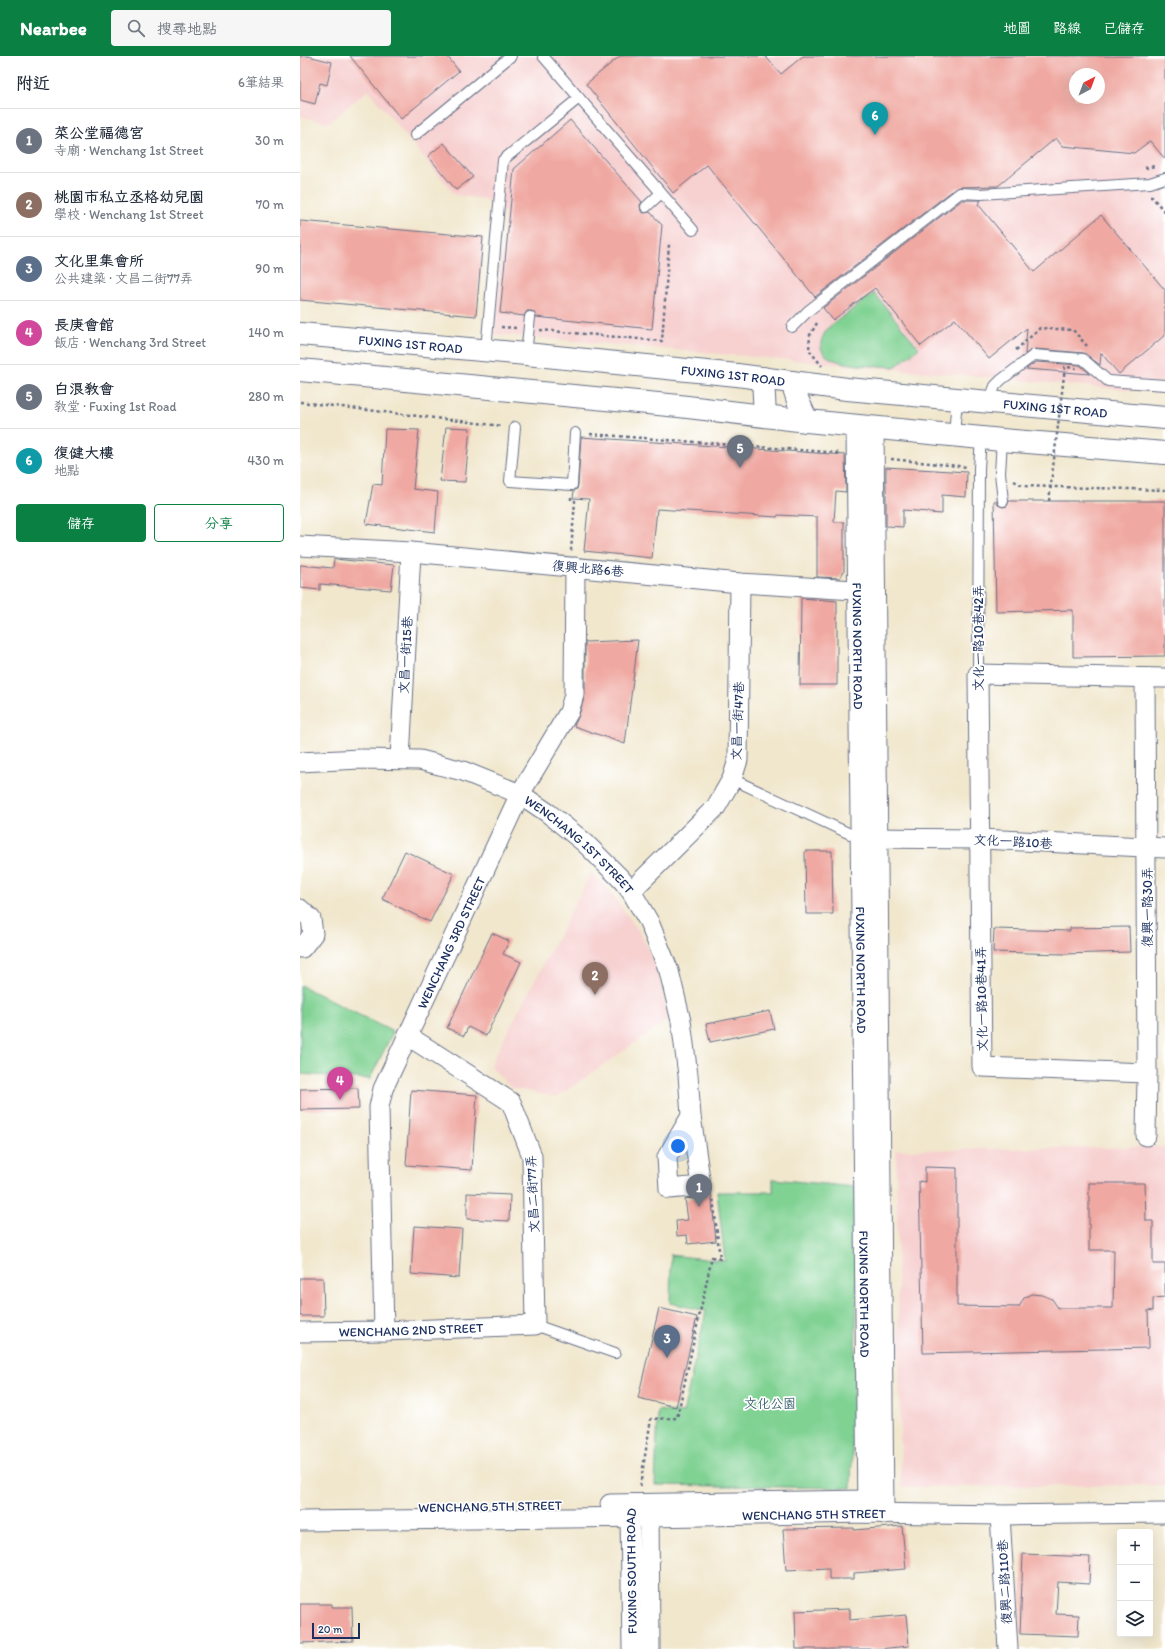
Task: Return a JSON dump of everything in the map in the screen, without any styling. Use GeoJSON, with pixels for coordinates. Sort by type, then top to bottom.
{"type":"FeatureCollection","features":[{"type":"Feature","properties":{"kind":"main road","name":"FUXING 1ST ROAD"},"geometry":{"type":"LineString","coordinates":[[300,334],[486,350],[763,378],[847,389],[1165,418]]}},
{"type":"Feature","properties":{"kind":"main road"},"geometry":{"type":"LineString","coordinates":[[300,370],[679,406],[865,427],[1165,453]]}},
{"type":"Feature","properties":{"kind":"main road"},"geometry":{"type":"LineString","coordinates":[[763,378],[765,416]]}},
{"type":"Feature","properties":{"kind":"main road"},"geometry":{"type":"LineString","coordinates":[[792,382],[807,421]]}},
{"type":"Feature","properties":{"kind":"street","name":"FUXING NORTH ROAD"},"geometry":{"type":"LineString","coordinates":[[865,427],[873,1270],[873,1509]]}},
{"type":"Feature","properties":{"kind":"street","name":"復興北路6巷"},"geometry":{"type":"LineString","coordinates":[[300,546],[411,552],[740,583],[867,591]]}},
{"type":"Feature","properties":{"kind":"street","name":"文昌一街15巷"},"geometry":{"type":"LineString","coordinates":[[400,759],[411,552]]}},
{"type":"Feature","properties":{"kind":"street","name":"WENCHANG 3RD STREET"},"geometry":{"type":"LineString","coordinates":[[384,1331],[379,1107],[383,1089],[520,794],[569,712],[574,695],[572,567]]}},
{"type":"Feature","properties":{"kind":"street","name":"文昌一街47巷"},"geometry":{"type":"LineString","coordinates":[[631,891],[716,807],[732,779],[738,760],[740,583]]}},
{"type":"Feature","properties":{"kind":"street"},"geometry":{"type":"LineString","coordinates":[[978,674],[1165,678]]}},
{"type":"Feature","properties":{"kind":"street","name":"文化一路10巷42弄"},"geometry":{"type":"LineString","coordinates":[[978,674],[980,839]]}},
{"type":"Feature","properties":{"kind":"street","name":"復興一路30弄"},"geometry":{"type":"LineString","coordinates":[[1145,678],[1156,848],[1146,1136]]}},
{"type":"Feature","properties":{"kind":"street","name":"WENCHANG 1ST STREET"},"geometry":{"type":"LineString","coordinates":[[300,762],[360,759],[420,760],[463,771],[520,794],[548,813],[585,843],[631,891],[649,922],[669,971],[681,1021],[691,1116],[701,1186]]}},
{"type":"Feature","properties":{"kind":"street","name":"文化一路10巷"},"geometry":{"type":"LineString","coordinates":[[869,838],[980,839],[1156,848]]}},
{"type":"Feature","properties":{"kind":"street","name":"文化一路10巷41弄"},"geometry":{"type":"LineString","coordinates":[[980,839],[982,1066],[1147,1073]]}},
{"type":"Feature","properties":{"kind":"street"},"geometry":{"type":"LineString","coordinates":[[300,909],[310,919],[313,934],[302,948],[300,948]]}},
{"type":"Feature","properties":{"kind":"street","name":"文昌二街77弄"},"geometry":{"type":"LineString","coordinates":[[408,1036],[511,1102],[532,1156],[529,1326]]}},
{"type":"Feature","properties":{"kind":"street"},"geometry":{"type":"LineString","coordinates":[[691,1116],[667,1157],[669,1189],[701,1186]]}},
{"type":"Feature","properties":{"kind":"street","name":"WENCHANG 2ND STREET"},"geometry":{"type":"LineString","coordinates":[[300,1332],[384,1331],[529,1326]]}},
{"type":"Feature","properties":{"kind":"street","name":"WENCHANG 5TH STREET"},"geometry":{"type":"LineString","coordinates":[[300,1521],[640,1507]]}},
{"type":"Feature","properties":{"kind":"street","name":"WENCHANG 5TH STREET"},"geometry":{"type":"LineString","coordinates":[[300,1509],[640,1507],[873,1509],[1000,1515],[1165,1513]]}},
{"type":"Feature","properties":{"kind":"street","name":"FUXING SOUTH ROAD"},"geometry":{"type":"LineString","coordinates":[[632,1649],[640,1507]]}},
{"type":"Feature","properties":{"kind":"street","name":"FUXING SOUTH ROAD"},"geometry":{"type":"LineString","coordinates":[[640,1507],[650,1649]]}},
{"type":"Feature","properties":{"kind":"street","name":"復興二路110巷"},"geometry":{"type":"LineString","coordinates":[[1000,1515],[1008,1649]]}},
{"type":"Feature","properties":{"kind":"lane"},"geometry":{"type":"LineString","coordinates":[[415,135],[511,56]]}},
{"type":"Feature","properties":{"kind":"lane"},"geometry":{"type":"LineString","coordinates":[[543,56],[693,230]]}},
{"type":"Feature","properties":{"kind":"lane"},"geometry":{"type":"LineString","coordinates":[[486,350],[503,160],[579,98]]}},
{"type":"Feature","properties":{"kind":"lane"},"geometry":{"type":"LineString","coordinates":[[792,327],[808,311],[960,193],[981,194],[1150,183],[1165,178]]}},
{"type":"Feature","properties":{"kind":"lane"},"geometry":{"type":"LineString","coordinates":[[646,207],[661,193]]}},
{"type":"Feature","properties":{"kind":"lane"},"geometry":{"type":"LineString","coordinates":[[526,354],[530,317]]}},
{"type":"Feature","properties":{"kind":"lane"},"geometry":{"type":"LineString","coordinates":[[988,402],[995,386],[1034,355],[1083,359],[1108,381],[1165,385]]}},
{"type":"Feature","properties":{"kind":"lane"},"geometry":{"type":"LineString","coordinates":[[954,435],[957,399]]}},
{"type":"Feature","properties":{"kind":"lane"},"geometry":{"type":"LineString","coordinates":[[515,427],[510,481],[572,485],[575,433]]}},
{"type":"Feature","properties":{"kind":"lane"},"geometry":{"type":"LineString","coordinates":[[992,439],[1000,473],[1003,501]]}},
{"type":"Feature","properties":{"kind":"lane","name":"文化一路10巷42弄"},"geometry":{"type":"LineString","coordinates":[[978,674],[978,468],[992,439]]}},
{"type":"Feature","properties":{"kind":"lane"},"geometry":{"type":"LineString","coordinates":[[732,779],[869,838]]}},
{"type":"Feature","properties":{"kind":"lane"},"geometry":{"type":"LineString","coordinates":[[529,1326],[615,1353]]}},
{"type":"Feature","properties":{"kind":"path"},"geometry":{"type":"LineString","coordinates":[[1145,198],[1152,197],[1165,212]]}},
{"type":"Feature","properties":{"kind":"path"},"geometry":{"type":"LineString","coordinates":[[488,326],[662,341],[669,244]]}},
{"type":"Feature","properties":{"kind":"path"},"geometry":{"type":"LineString","coordinates":[[821,319],[816,324],[810,335],[810,350],[820,364],[826,368]]}},
{"type":"Feature","properties":{"kind":"path"},"geometry":{"type":"LineString","coordinates":[[1012,354],[1040,328],[1073,330],[1088,347]]}},
{"type":"Feature","properties":{"kind":"path"},"geometry":{"type":"LineString","coordinates":[[1049,501],[1065,367],[1076,368]]}},
{"type":"Feature","properties":{"kind":"path"},"geometry":{"type":"LineString","coordinates":[[300,402],[515,427]]}},
{"type":"Feature","properties":{"kind":"path"},"geometry":{"type":"LineString","coordinates":[[572,485],[571,500],[575,501],[572,567]]}},
{"type":"Feature","properties":{"kind":"path"},"geometry":{"type":"LineString","coordinates":[[640,1507],[650,1419],[677,1418],[712,1257],[720,1259],[713,1193],[701,1186]]}},
{"type":"Feature","properties":{"kind":"shaded area"},"geometry":{"type":"Polygon","coordinates":[[[300,56],[1165,56],[1165,393],[494,334],[505,212],[484,199],[455,195],[368,90],[328,123],[300,116],[300,56]]]}},
{"type":"Feature","properties":{"kind":"shaded area"},"geometry":{"type":"Polygon","coordinates":[[[590,872],[609,890],[640,933],[658,971],[668,1020],[557,1097],[511,1088],[490,1065],[583,889],[590,872]]]}},
{"type":"Feature","properties":{"kind":"shaded area"},"geometry":{"type":"Polygon","coordinates":[[[1165,1147],[1165,1485],[901,1487],[896,1150],[1165,1147]]]}},
{"type":"Feature","properties":{"kind":"green space"},"geometry":{"type":"Polygon","coordinates":[[[874,293],[919,348],[895,367],[855,365],[829,358],[822,351],[821,341],[829,327],[874,293]]]}},
{"type":"Feature","properties":{"kind":"green space"},"geometry":{"type":"Polygon","coordinates":[[[300,985],[393,1032],[370,1079],[300,1074],[300,985]]]}},
{"type":"Feature","properties":{"kind":"green space","name":"文化公園"},"geometry":{"type":"Polygon","coordinates":[[[773,1179],[855,1187],[857,1287],[851,1488],[655,1485],[658,1410],[683,1413],[706,1311],[670,1303],[671,1255],[725,1261],[717,1192],[773,1192],[773,1179]]]}},
{"type":"Feature","properties":{"kind":"building"},"geometry":{"type":"Polygon","coordinates":[[[300,56],[308,56],[332,62],[327,85],[320,83],[315,104],[300,100],[300,56]]]}},
{"type":"Feature","properties":{"kind":"building"},"geometry":{"type":"Polygon","coordinates":[[[350,56],[447,56],[459,71],[401,119],[350,56]]]}},
{"type":"Feature","properties":{"kind":"building"},"geometry":{"type":"Polygon","coordinates":[[[620,56],[765,56],[781,74],[803,56],[1165,56],[1165,159],[1150,141],[1134,153],[1062,146],[1056,138],[998,186],[956,188],[815,297],[707,165],[673,193],[586,84],[620,56]]]}},
{"type":"Feature","properties":{"kind":"building"},"geometry":{"type":"Polygon","coordinates":[[[570,120],[642,202],[640,205],[641,211],[644,213],[650,212],[662,225],[652,329],[536,317],[534,312],[531,311],[527,311],[524,316],[500,313],[514,169],[570,120]]]}},
{"type":"Feature","properties":{"kind":"building"},"geometry":{"type":"Polygon","coordinates":[[[444,143],[473,177],[456,190],[428,156],[444,143]]]}},
{"type":"Feature","properties":{"kind":"building"},"geometry":{"type":"Polygon","coordinates":[[[962,200],[981,200],[978,204],[1034,272],[1101,215],[1165,290],[1165,335],[1119,374],[1101,353],[1100,365],[1084,353],[1035,349],[1025,354],[1027,328],[989,359],[955,319],[921,346],[875,288],[833,320],[823,308],[962,200]]]}},
{"type":"Feature","properties":{"kind":"building"},"geometry":{"type":"Polygon","coordinates":[[[300,221],[483,237],[476,316],[300,300],[300,221]]]}},
{"type":"Feature","properties":{"kind":"building"},"geometry":{"type":"Polygon","coordinates":[[[1036,362],[1080,365],[1090,374],[1026,369],[1036,362]]]}},
{"type":"Feature","properties":{"kind":"building"},"geometry":{"type":"Polygon","coordinates":[[[446,427],[470,428],[465,482],[440,481],[446,427]]]}},
{"type":"Feature","properties":{"kind":"building"},"geometry":{"type":"Polygon","coordinates":[[[385,429],[419,430],[413,489],[438,492],[435,532],[366,524],[373,484],[382,485],[385,429]]]}},
{"type":"Feature","properties":{"kind":"building"},"geometry":{"type":"Polygon","coordinates":[[[581,437],[845,455],[846,492],[836,491],[834,522],[844,522],[844,571],[840,578],[817,577],[817,517],[778,515],[777,517],[657,509],[652,558],[584,551],[589,499],[573,498],[574,491],[577,489],[578,485],[581,437]]]}},
{"type":"Feature","properties":{"kind":"building"},"geometry":{"type":"Polygon","coordinates":[[[886,467],[967,472],[966,497],[942,495],[942,514],[903,510],[903,527],[886,526],[886,467]]]}},
{"type":"Feature","properties":{"kind":"building"},"geometry":{"type":"Polygon","coordinates":[[[994,501],[1003,507],[1007,506],[1009,501],[1165,501],[1165,656],[1073,657],[1073,610],[996,612],[994,501]]]}},
{"type":"Feature","properties":{"kind":"building"},"geometry":{"type":"Polygon","coordinates":[[[334,559],[394,565],[391,590],[320,584],[320,590],[300,588],[300,565],[333,568],[334,559]]]}},
{"type":"Feature","properties":{"kind":"building"},"geometry":{"type":"Polygon","coordinates":[[[801,598],[837,601],[837,685],[800,685],[801,598]]]}},
{"type":"Feature","properties":{"kind":"building"},"geometry":{"type":"Polygon","coordinates":[[[638,640],[625,744],[574,726],[585,695],[585,642],[638,640]]]}},
{"type":"Feature","properties":{"kind":"building"},"geometry":{"type":"Polygon","coordinates":[[[405,851],[454,874],[430,922],[382,899],[405,851]]]}},
{"type":"Feature","properties":{"kind":"building"},"geometry":{"type":"Polygon","coordinates":[[[805,851],[832,851],[833,914],[806,914],[805,851]]]}},
{"type":"Feature","properties":{"kind":"building"},"geometry":{"type":"Polygon","coordinates":[[[1129,927],[1130,952],[1064,954],[993,952],[994,929],[1070,931],[1070,928],[1129,927]]]}},
{"type":"Feature","properties":{"kind":"building"},"geometry":{"type":"Polygon","coordinates":[[[492,933],[509,941],[503,954],[521,962],[486,1036],[468,1027],[464,1036],[447,1028],[492,933]]]}},
{"type":"Feature","properties":{"kind":"building"},"geometry":{"type":"Polygon","coordinates":[[[770,1011],[774,1029],[710,1042],[706,1024],[770,1011]]]}},
{"type":"Feature","properties":{"kind":"building"},"geometry":{"type":"Polygon","coordinates":[[[358,1088],[359,1109],[300,1110],[300,1089],[358,1088]]]}},
{"type":"Feature","properties":{"kind":"building"},"geometry":{"type":"Polygon","coordinates":[[[411,1090],[477,1095],[472,1170],[406,1165],[411,1090]]]}},
{"type":"Feature","properties":{"kind":"building"},"geometry":{"type":"Polygon","coordinates":[[[925,1167],[957,1168],[957,1306],[1019,1307],[1024,1298],[1031,1294],[1042,1295],[1052,1299],[1058,1308],[1113,1308],[1114,1250],[1089,1250],[1089,1183],[1145,1183],[1146,1221],[1153,1221],[1153,1264],[1165,1264],[1165,1297],[1153,1298],[1153,1311],[1148,1310],[1149,1348],[923,1353],[919,1181],[925,1182],[925,1167]]]}},
{"type":"Feature","properties":{"kind":"building"},"geometry":{"type":"Polygon","coordinates":[[[711,1192],[716,1241],[688,1244],[687,1235],[677,1236],[676,1221],[688,1220],[685,1199],[702,1197],[711,1192]]]}},
{"type":"Feature","properties":{"kind":"building"},"geometry":{"type":"Polygon","coordinates":[[[467,1193],[510,1195],[509,1221],[467,1219],[467,1193]]]}},
{"type":"Feature","properties":{"kind":"building"},"geometry":{"type":"Polygon","coordinates":[[[414,1226],[462,1229],[459,1278],[411,1274],[414,1226]]]}},
{"type":"Feature","properties":{"kind":"building"},"geometry":{"type":"Polygon","coordinates":[[[300,1278],[323,1278],[324,1316],[300,1316],[300,1278]]]}},
{"type":"Feature","properties":{"kind":"building"},"geometry":{"type":"Polygon","coordinates":[[[659,1308],[697,1317],[676,1407],[638,1398],[659,1308]]]}},
{"type":"Feature","properties":{"kind":"building"},"geometry":{"type":"Polygon","coordinates":[[[902,1526],[906,1569],[854,1573],[854,1579],[829,1579],[829,1568],[786,1570],[783,1529],[854,1528],[854,1530],[902,1526]]]}},
{"type":"Feature","properties":{"kind":"building"},"geometry":{"type":"Polygon","coordinates":[[[1023,1554],[1090,1557],[1089,1584],[1058,1582],[1056,1614],[1079,1615],[1078,1636],[1020,1634],[1023,1554]]]}},
{"type":"Feature","properties":{"kind":"building"},"geometry":{"type":"Polygon","coordinates":[[[300,1604],[332,1604],[332,1607],[352,1607],[353,1641],[300,1643],[300,1604]]]}},
{"type":"Feature","properties":{"kind":"building"},"geometry":{"type":"Polygon","coordinates":[[[850,1609],[850,1620],[906,1615],[909,1646],[879,1649],[796,1649],[795,1611],[850,1609]]]}},
{"type":"Feature","properties":{"kind":"place","name":"復健大樓"},"geometry":{"type":"Point","coordinates":[875,135]}},
{"type":"Feature","properties":{"kind":"place","name":"白浪教會"},"geometry":{"type":"Point","coordinates":[740,468]}},
{"type":"Feature","properties":{"kind":"place","name":"桃園市私立丞格幼兒園"},"geometry":{"type":"Point","coordinates":[595,995]}},
{"type":"Feature","properties":{"kind":"place","name":"長庚會館"},"geometry":{"type":"Point","coordinates":[340,1100]}},
{"type":"Feature","properties":{"kind":"place","name":"菜公堂福德宮"},"geometry":{"type":"Point","coordinates":[699,1207]}},
{"type":"Feature","properties":{"kind":"place","name":"文化里集會所"},"geometry":{"type":"Point","coordinates":[667,1358]}}]}
